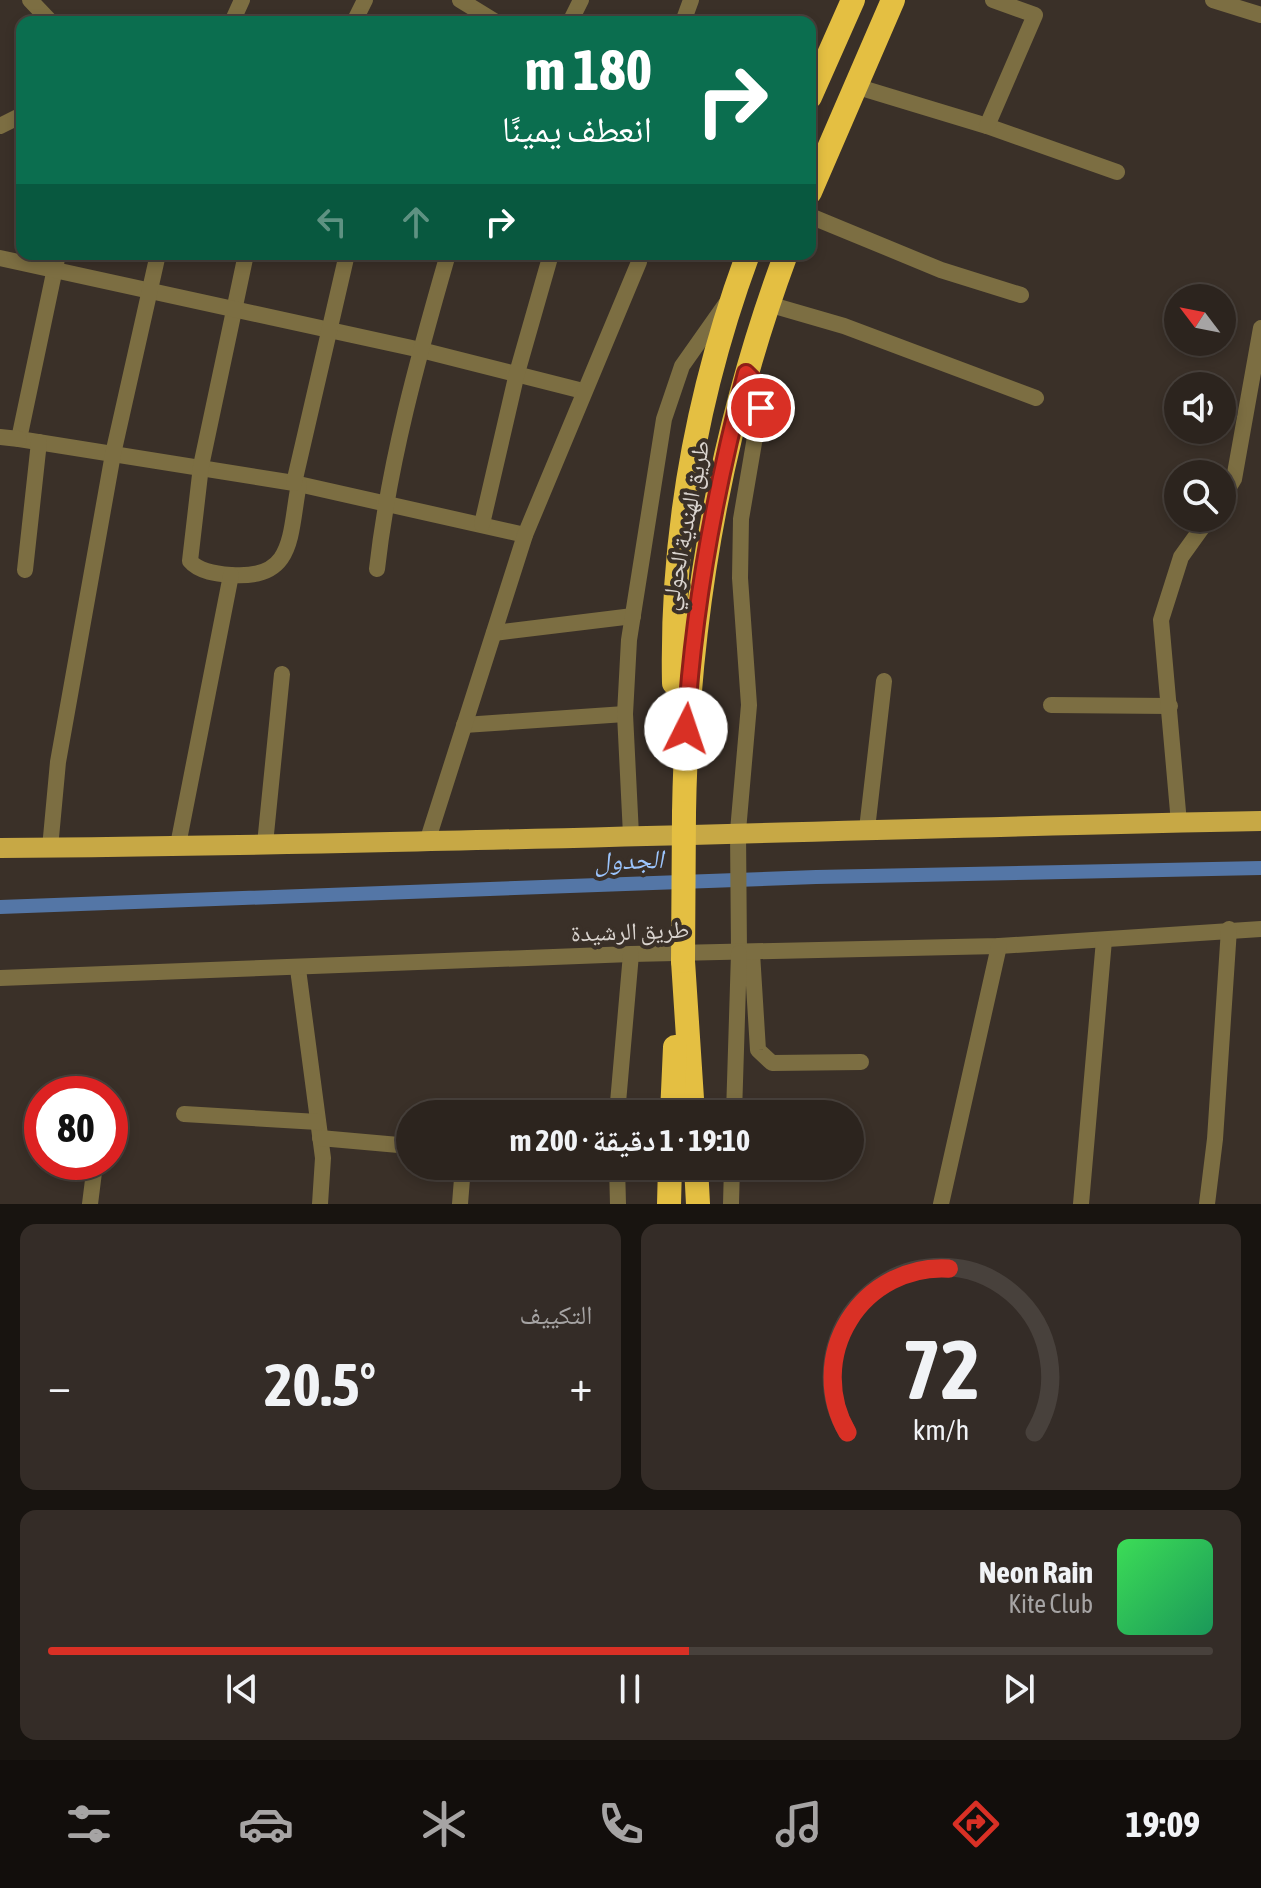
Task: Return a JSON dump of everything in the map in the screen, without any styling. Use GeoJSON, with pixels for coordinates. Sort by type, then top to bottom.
{"type":"FeatureCollection","features":[{"type":"Feature","properties":{"kind":"highway"},"geometry":{"type":"LineString","coordinates":[[816,83],[853,0]]}},
{"type":"Feature","properties":{"kind":"highway"},"geometry":{"type":"LineString","coordinates":[[816,178],[893,0]]}},
{"type":"Feature","properties":{"kind":"highway","name":"طريق الهندية الحولي"},"geometry":{"type":"LineString","coordinates":[[681,814],[674,635],[681,519],[700,416],[732,296],[746,260]]}},
{"type":"Feature","properties":{"kind":"highway","name":"طريق الهندية الحولي"},"geometry":{"type":"LineString","coordinates":[[681,814],[692,644],[719,484],[746,373],[784,260]]}},
{"type":"Feature","properties":{"kind":"highway"},"geometry":{"type":"LineString","coordinates":[[673,1100],[680,961],[681,814]]}},
{"type":"Feature","properties":{"kind":"highway"},"geometry":{"type":"LineString","coordinates":[[680,961],[692,1100]]}},
{"type":"Feature","properties":{"kind":"highway"},"geometry":{"type":"LineString","coordinates":[[669,1204],[670,1180]]}},
{"type":"Feature","properties":{"kind":"highway"},"geometry":{"type":"LineString","coordinates":[[697,1180],[698,1204]]}},
{"type":"Feature","properties":{"kind":"main road"},"geometry":{"type":"LineString","coordinates":[[0,848],[427,842],[738,831],[1261,821]]}},
{"type":"Feature","properties":{"kind":"street"},"geometry":{"type":"LineString","coordinates":[[30,0],[45,16]]}},
{"type":"Feature","properties":{"kind":"street"},"geometry":{"type":"LineString","coordinates":[[987,126],[1035,15],[993,0]]}},
{"type":"Feature","properties":{"kind":"street"},"geometry":{"type":"LineString","coordinates":[[1213,0],[1261,15]]}},
{"type":"Feature","properties":{"kind":"street"},"geometry":{"type":"LineString","coordinates":[[467,2],[487,16]]}},
{"type":"Feature","properties":{"kind":"street"},"geometry":{"type":"LineString","coordinates":[[855,86],[987,126],[1117,172]]}},
{"type":"Feature","properties":{"kind":"street"},"geometry":{"type":"LineString","coordinates":[[816,218],[941,270],[1021,295]]}},
{"type":"Feature","properties":{"kind":"street"},"geometry":{"type":"LineString","coordinates":[[28,260],[56,262],[148,291],[421,350],[583,391]]}},
{"type":"Feature","properties":{"kind":"street"},"geometry":{"type":"LineString","coordinates":[[50,848],[58,762],[113,454],[156,260]]}},
{"type":"Feature","properties":{"kind":"street"},"geometry":{"type":"LineString","coordinates":[[245,260],[201,466],[189,556],[199,569],[231,575],[265,575],[276,567],[285,554],[296,483],[346,260]]}},
{"type":"Feature","properties":{"kind":"street"},"geometry":{"type":"LineString","coordinates":[[377,569],[385,502],[421,350],[446,260]]}},
{"type":"Feature","properties":{"kind":"street"},"geometry":{"type":"LineString","coordinates":[[482,524],[517,373],[549,260]]}},
{"type":"Feature","properties":{"kind":"street"},"geometry":{"type":"LineString","coordinates":[[19,439],[56,262]]}},
{"type":"Feature","properties":{"kind":"street"},"geometry":{"type":"LineString","coordinates":[[427,842],[525,535],[639,262]]}},
{"type":"Feature","properties":{"kind":"street"},"geometry":{"type":"LineString","coordinates":[[631,835],[625,714],[633,616],[668,401],[691,349],[732,296]]}},
{"type":"Feature","properties":{"kind":"street"},"geometry":{"type":"LineString","coordinates":[[768,304],[844,326],[1036,398]]}},
{"type":"Feature","properties":{"kind":"street"},"geometry":{"type":"LineString","coordinates":[[1236,468],[1261,328]]}},
{"type":"Feature","properties":{"kind":"street"},"geometry":{"type":"LineString","coordinates":[[746,373],[757,381],[762,396],[741,519],[740,578],[749,705],[738,858],[743,953],[758,1050],[763,1058],[772,1063],[861,1062]]}},
{"type":"Feature","properties":{"kind":"street"},"geometry":{"type":"LineString","coordinates":[[0,437],[296,483],[525,535]]}},
{"type":"Feature","properties":{"kind":"street"},"geometry":{"type":"LineString","coordinates":[[25,570],[39,442]]}},
{"type":"Feature","properties":{"kind":"street"},"geometry":{"type":"LineString","coordinates":[[1179,823],[1161,620],[1181,557],[1199,532]]}},
{"type":"Feature","properties":{"kind":"street"},"geometry":{"type":"LineString","coordinates":[[178,845],[231,575]]}},
{"type":"Feature","properties":{"kind":"street"},"geometry":{"type":"LineString","coordinates":[[494,633],[633,616]]}},
{"type":"Feature","properties":{"kind":"street"},"geometry":{"type":"LineString","coordinates":[[265,844],[282,674]]}},
{"type":"Feature","properties":{"kind":"street"},"geometry":{"type":"LineString","coordinates":[[867,829],[884,681]]}},
{"type":"Feature","properties":{"kind":"street"},"geometry":{"type":"LineString","coordinates":[[1051,705],[1170,706]]}},
{"type":"Feature","properties":{"kind":"street"},"geometry":{"type":"LineString","coordinates":[[464,725],[625,714]]}},
{"type":"Feature","properties":{"kind":"street"},"geometry":{"type":"LineString","coordinates":[[1207,1204],[1215,1139],[1229,929]]}},
{"type":"Feature","properties":{"kind":"street","name":"طريق الرشيدة"},"geometry":{"type":"LineString","coordinates":[[0,978],[631,954],[999,946],[1261,929]]}},
{"type":"Feature","properties":{"kind":"street"},"geometry":{"type":"LineString","coordinates":[[1081,1204],[1104,940]]}},
{"type":"Feature","properties":{"kind":"street"},"geometry":{"type":"LineString","coordinates":[[941,1204],[999,946]]}},
{"type":"Feature","properties":{"kind":"street"},"geometry":{"type":"LineString","coordinates":[[735,1100],[743,953]]}},
{"type":"Feature","properties":{"kind":"street"},"geometry":{"type":"LineString","coordinates":[[618,1100],[631,954]]}},
{"type":"Feature","properties":{"kind":"street"},"geometry":{"type":"LineString","coordinates":[[298,969],[323,1158],[320,1204]]}},
{"type":"Feature","properties":{"kind":"street"},"geometry":{"type":"LineString","coordinates":[[184,1114],[319,1130],[396,1144]]}},
{"type":"Feature","properties":{"kind":"street"},"geometry":{"type":"LineString","coordinates":[[90,1204],[93,1180]]}},
{"type":"Feature","properties":{"kind":"street"},"geometry":{"type":"LineString","coordinates":[[460,1204],[462,1180]]}},
{"type":"Feature","properties":{"kind":"street"},"geometry":{"type":"LineString","coordinates":[[617,1180],[618,1204]]}},
{"type":"Feature","properties":{"kind":"street"},"geometry":{"type":"LineString","coordinates":[[731,1204],[732,1180]]}},
{"type":"Feature","properties":{"kind":"waterway","name":"الجدول"},"geometry":{"type":"LineString","coordinates":[[0,907],[816,877],[1261,868]]}},
{"type":"Feature","properties":{"kind":"route"},"geometry":{"type":"LineString","coordinates":[[686,729],[692,644],[700,589],[722,472],[746,373],[761,388],[761,408]]}}]}
